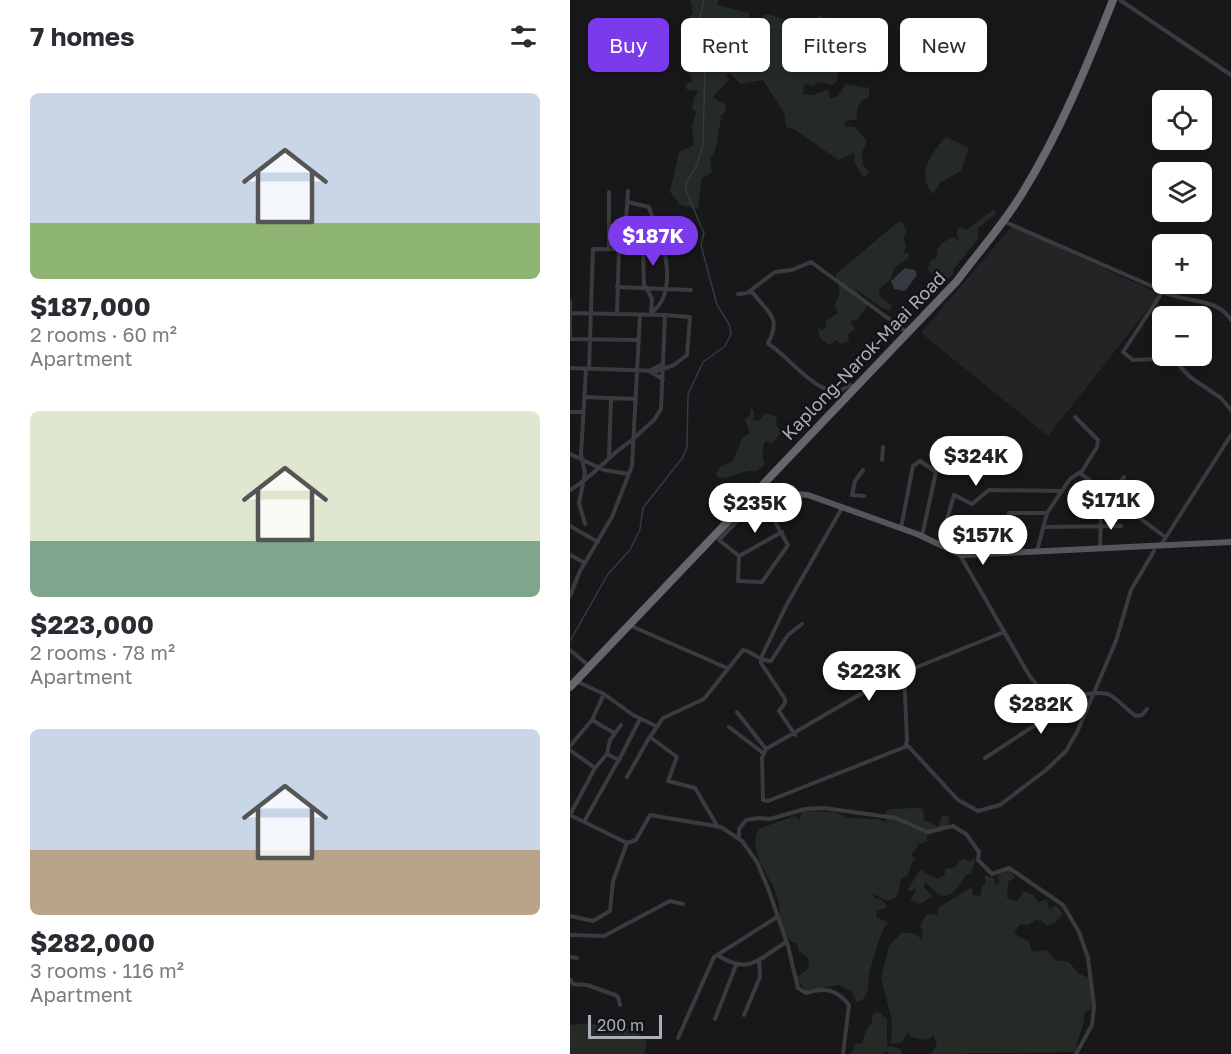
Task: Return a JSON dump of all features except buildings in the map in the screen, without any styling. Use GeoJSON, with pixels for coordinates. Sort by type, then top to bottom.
{"type":"FeatureCollection","features":[{"type":"Feature","properties":{"kind":"highway","name":"Kaplong-Narok-Maai Road"},"geometry":{"type":"LineString","coordinates":[[573,684],[737,515],[751,495],[957,281],[1004,221],[1056,134],[1113,0]]}},
{"type":"Feature","properties":{"kind":"main road"},"geometry":{"type":"LineString","coordinates":[[751,495],[763,497],[800,493],[922,536],[959,554],[1100,550],[1231,542]]}},
{"type":"Feature","properties":{"kind":"street"},"geometry":{"type":"LineString","coordinates":[[1120,0],[1231,75]]}},
{"type":"Feature","properties":{"kind":"street"},"geometry":{"type":"LineString","coordinates":[[609,192],[609,248]]}},
{"type":"Feature","properties":{"kind":"street"},"geometry":{"type":"LineString","coordinates":[[616,313],[622,222],[626,221],[628,192]]}},
{"type":"Feature","properties":{"kind":"street"},"geometry":{"type":"LineString","coordinates":[[628,202],[649,207],[663,244],[665,287],[658,307],[651,313]]}},
{"type":"Feature","properties":{"kind":"street"},"geometry":{"type":"LineString","coordinates":[[1004,221],[1152,287]]}},
{"type":"Feature","properties":{"kind":"street"},"geometry":{"type":"LineString","coordinates":[[661,250],[663,244]]}},
{"type":"Feature","properties":{"kind":"street"},"geometry":{"type":"LineString","coordinates":[[585,524],[579,503],[584,483],[584,461],[581,454],[588,369],[593,249],[661,250],[665,254]]}},
{"type":"Feature","properties":{"kind":"street"},"geometry":{"type":"LineString","coordinates":[[570,490],[584,483],[600,465],[631,441],[658,415],[662,405],[664,314],[645,287],[643,249]]}},
{"type":"Feature","properties":{"kind":"street"},"geometry":{"type":"LineString","coordinates":[[738,294],[749,292],[775,272],[792,270],[811,262],[907,332]]}},
{"type":"Feature","properties":{"kind":"street"},"geometry":{"type":"LineString","coordinates":[[617,287],[665,287],[690,290]]}},
{"type":"Feature","properties":{"kind":"street"},"geometry":{"type":"LineString","coordinates":[[749,292],[753,293],[774,321],[775,330],[768,343],[827,391],[839,392],[849,385],[855,387]]}},
{"type":"Feature","properties":{"kind":"street"},"geometry":{"type":"LineString","coordinates":[[1168,294],[1177,298],[1208,302],[1231,320]]}},
{"type":"Feature","properties":{"kind":"street"},"geometry":{"type":"LineString","coordinates":[[651,313],[652,299]]}},
{"type":"Feature","properties":{"kind":"street"},"geometry":{"type":"LineString","coordinates":[[570,302],[570,339],[639,340]]}},
{"type":"Feature","properties":{"kind":"street"},"geometry":{"type":"LineString","coordinates":[[1152,308],[1123,352],[1133,360],[1152,359]]}},
{"type":"Feature","properties":{"kind":"street"},"geometry":{"type":"LineString","coordinates":[[570,313],[640,315],[651,313],[690,317],[687,355],[663,370],[570,368]]}},
{"type":"Feature","properties":{"kind":"street"},"geometry":{"type":"LineString","coordinates":[[570,596],[585,563],[612,517],[632,466],[631,441],[640,315]]}},
{"type":"Feature","properties":{"kind":"street"},"geometry":{"type":"LineString","coordinates":[[648,371],[663,364]]}},
{"type":"Feature","properties":{"kind":"street"},"geometry":{"type":"LineString","coordinates":[[1180,366],[1190,377],[1221,398],[1231,410]]}},
{"type":"Feature","properties":{"kind":"street"},"geometry":{"type":"LineString","coordinates":[[648,371],[663,379]]}},
{"type":"Feature","properties":{"kind":"street"},"geometry":{"type":"LineString","coordinates":[[584,397],[635,399]]}},
{"type":"Feature","properties":{"kind":"street"},"geometry":{"type":"LineString","coordinates":[[609,457],[611,399]]}},
{"type":"Feature","properties":{"kind":"street"},"geometry":{"type":"LineString","coordinates":[[570,412],[584,412]]}},
{"type":"Feature","properties":{"kind":"street"},"geometry":{"type":"LineString","coordinates":[[1037,551],[1047,513],[1070,479],[1080,472],[1097,447],[1098,440],[1075,417]]}},
{"type":"Feature","properties":{"kind":"street"},"geometry":{"type":"LineString","coordinates":[[1160,545],[1231,435]]}},
{"type":"Feature","properties":{"kind":"street"},"geometry":{"type":"LineString","coordinates":[[882,460],[883,447]]}},
{"type":"Feature","properties":{"kind":"street"},"geometry":{"type":"LineString","coordinates":[[570,454],[600,465],[604,470],[629,474]]}},
{"type":"Feature","properties":{"kind":"street"},"geometry":{"type":"LineString","coordinates":[[901,528],[913,466],[920,461],[936,472],[922,536]]}},
{"type":"Feature","properties":{"kind":"street"},"geometry":{"type":"LineString","coordinates":[[863,470],[855,481],[852,495],[864,496]]}},
{"type":"Feature","properties":{"kind":"street"},"geometry":{"type":"LineString","coordinates":[[1080,472],[1098,489],[1111,495],[1165,537]]}},
{"type":"Feature","properties":{"kind":"street"},"geometry":{"type":"LineString","coordinates":[[1111,495],[1124,477]]}},
{"type":"Feature","properties":{"kind":"street"},"geometry":{"type":"LineString","coordinates":[[940,543],[954,495],[972,504],[989,490],[1062,491]]}},
{"type":"Feature","properties":{"kind":"street"},"geometry":{"type":"LineString","coordinates":[[739,556],[738,581],[762,582],[788,545],[763,497]]}},
{"type":"Feature","properties":{"kind":"street"},"geometry":{"type":"LineString","coordinates":[[1100,550],[1101,516],[1106,507]]}},
{"type":"Feature","properties":{"kind":"street"},"geometry":{"type":"LineString","coordinates":[[761,661],[786,606],[842,508]]}},
{"type":"Feature","properties":{"kind":"street"},"geometry":{"type":"LineString","coordinates":[[739,556],[719,540],[737,515],[768,509]]}},
{"type":"Feature","properties":{"kind":"street"},"geometry":{"type":"LineString","coordinates":[[993,554],[1010,513],[1047,513]]}},
{"type":"Feature","properties":{"kind":"street"},"geometry":{"type":"LineString","coordinates":[[570,526],[598,542]]}},
{"type":"Feature","properties":{"kind":"street"},"geometry":{"type":"LineString","coordinates":[[1043,527],[1121,526]]}},
{"type":"Feature","properties":{"kind":"street"},"geometry":{"type":"LineString","coordinates":[[739,556],[782,532]]}},
{"type":"Feature","properties":{"kind":"street"},"geometry":{"type":"LineString","coordinates":[[737,712],[764,751],[765,802],[908,746],[965,806],[981,812],[1000,805],[1063,754],[1078,730],[1116,641],[1131,590],[1154,551]]}},
{"type":"Feature","properties":{"kind":"street"},"geometry":{"type":"LineString","coordinates":[[959,554],[1033,682],[1058,710],[985,758]]}},
{"type":"Feature","properties":{"kind":"street"},"geometry":{"type":"LineString","coordinates":[[570,555],[585,563]]}},
{"type":"Feature","properties":{"kind":"street"},"geometry":{"type":"LineString","coordinates":[[761,661],[772,661],[787,637],[802,624]]}},
{"type":"Feature","properties":{"kind":"street"},"geometry":{"type":"LineString","coordinates":[[628,625],[727,668]]}},
{"type":"Feature","properties":{"kind":"street"},"geometry":{"type":"LineString","coordinates":[[764,751],[795,735],[857,695],[904,671],[1004,632]]}},
{"type":"Feature","properties":{"kind":"street"},"geometry":{"type":"LineString","coordinates":[[570,650],[590,666]]}},
{"type":"Feature","properties":{"kind":"street"},"geometry":{"type":"LineString","coordinates":[[627,777],[656,726],[663,718],[704,699],[743,650],[761,661],[784,699],[785,703],[779,711],[795,735]]}},
{"type":"Feature","properties":{"kind":"street"},"geometry":{"type":"LineString","coordinates":[[904,671],[907,694],[907,741],[904,747]]}},
{"type":"Feature","properties":{"kind":"street"},"geometry":{"type":"LineString","coordinates":[[573,684],[604,694],[640,719],[656,726]]}},
{"type":"Feature","properties":{"kind":"street"},"geometry":{"type":"LineString","coordinates":[[1049,701],[1098,692],[1110,694],[1136,716],[1142,715],[1147,709]]}},
{"type":"Feature","properties":{"kind":"street"},"geometry":{"type":"LineString","coordinates":[[594,768],[570,748],[592,720],[604,694]]}},
{"type":"Feature","properties":{"kind":"street"},"geometry":{"type":"LineString","coordinates":[[585,820],[640,719]]}},
{"type":"Feature","properties":{"kind":"street"},"geometry":{"type":"LineString","coordinates":[[592,720],[614,733]]}},
{"type":"Feature","properties":{"kind":"street"},"geometry":{"type":"LineString","coordinates":[[621,725],[614,733],[607,754],[594,768],[570,815],[585,820],[627,843],[636,840],[650,815],[718,826],[739,839],[759,867],[786,942],[800,990],[806,993],[821,988],[830,990],[848,1002],[849,1014],[845,1024],[847,1035],[843,1054]]}},
{"type":"Feature","properties":{"kind":"street"},"geometry":{"type":"LineString","coordinates":[[729,728],[764,751]]}},
{"type":"Feature","properties":{"kind":"street"},"geometry":{"type":"LineString","coordinates":[[650,737],[677,757],[668,781],[695,788],[718,826]]}},
{"type":"Feature","properties":{"kind":"street"},"geometry":{"type":"LineString","coordinates":[[607,754],[618,761]]}},
{"type":"Feature","properties":{"kind":"street"},"geometry":{"type":"LineString","coordinates":[[739,839],[739,829],[746,820],[770,819],[805,809],[824,808],[896,818],[927,832],[953,826],[974,844],[979,852],[978,860],[992,874],[1009,868],[1063,904],[1072,916],[1088,958],[1094,1006],[1092,1025],[1076,1054]]}},
{"type":"Feature","properties":{"kind":"street"},"geometry":{"type":"LineString","coordinates":[[570,916],[592,921],[610,911],[613,881],[627,843]]}},
{"type":"Feature","properties":{"kind":"street"},"geometry":{"type":"LineString","coordinates":[[570,934],[604,936],[670,901],[683,904]]}},
{"type":"Feature","properties":{"kind":"street"},"geometry":{"type":"LineString","coordinates":[[678,1038],[711,962],[777,917]]}},
{"type":"Feature","properties":{"kind":"street"},"geometry":{"type":"LineString","coordinates":[[719,956],[736,965],[747,966],[786,942]]}},
{"type":"Feature","properties":{"kind":"street"},"geometry":{"type":"LineString","coordinates":[[570,957],[576,958]]}},
{"type":"Feature","properties":{"kind":"street"},"geometry":{"type":"LineString","coordinates":[[744,1016],[760,977],[759,959]]}},
{"type":"Feature","properties":{"kind":"street"},"geometry":{"type":"LineString","coordinates":[[715,1019],[736,965]]}},
{"type":"Feature","properties":{"kind":"street"},"geometry":{"type":"LineString","coordinates":[[570,979],[573,984],[587,985],[615,995],[620,1005]]}},
{"type":"Feature","properties":{"kind":"shaded area"},"geometry":{"type":"Polygon","coordinates":[[[690,0],[719,0],[717,5],[749,13],[750,18],[690,18],[693,12],[690,0]]]}},
{"type":"Feature","properties":{"kind":"shaded area"},"geometry":{"type":"Polygon","coordinates":[[[768,15],[782,19],[782,72],[838,72],[837,81],[832,85],[818,82],[813,86],[804,84],[803,94],[812,95],[828,90],[830,98],[837,97],[846,84],[869,88],[869,97],[859,105],[857,119],[846,121],[844,126],[855,127],[867,141],[862,153],[863,165],[869,171],[864,178],[854,162],[855,153],[838,160],[794,129],[786,127],[784,113],[763,80],[741,84],[729,73],[726,76],[730,79],[713,97],[726,105],[725,112],[720,116],[722,118],[717,144],[710,159],[712,172],[702,179],[698,209],[680,205],[670,192],[679,152],[694,145],[692,127],[696,112],[692,109],[694,97],[698,93],[687,90],[685,85],[692,81],[688,72],[770,72],[770,18],[762,18],[768,15]]]}},
{"type":"Feature","properties":{"kind":"shaded area"},"geometry":{"type":"Polygon","coordinates":[[[946,137],[969,148],[961,171],[941,182],[933,194],[925,179],[926,171],[931,156],[946,137]]]}},
{"type":"Feature","properties":{"kind":"shaded area"},"geometry":{"type":"Polygon","coordinates":[[[994,209],[997,213],[978,228],[978,239],[954,269],[953,275],[945,281],[930,273],[928,269],[930,261],[937,257],[941,244],[953,237],[959,240],[956,233],[959,227],[966,230],[994,209]]]}},
{"type":"Feature","properties":{"kind":"shaded area"},"geometry":{"type":"Polygon","coordinates":[[[898,222],[903,223],[907,231],[903,238],[906,245],[904,253],[909,253],[908,259],[895,267],[890,280],[879,289],[880,297],[892,305],[890,310],[884,309],[851,286],[869,303],[857,320],[850,321],[855,329],[848,334],[849,341],[842,344],[836,340],[830,345],[824,342],[818,327],[822,330],[827,326],[825,321],[838,313],[834,305],[839,292],[836,274],[898,222]]]}},
{"type":"Feature","properties":{"kind":"shaded area"},"geometry":{"type":"Polygon","coordinates":[[[1012,226],[1152,290],[1152,294],[1160,294],[1048,436],[921,333],[1012,226]]]}},
{"type":"Feature","properties":{"kind":"shaded area"},"geometry":{"type":"Polygon","coordinates":[[[905,268],[915,270],[917,275],[905,291],[894,289],[891,281],[905,268]]]}},
{"type":"Feature","properties":{"kind":"shaded area"},"geometry":{"type":"Polygon","coordinates":[[[751,407],[754,412],[753,420],[759,421],[765,413],[777,417],[776,425],[781,432],[773,443],[766,441],[763,452],[765,464],[757,471],[747,471],[719,478],[716,474],[720,467],[733,461],[742,438],[750,433],[745,420],[750,415],[751,407]]]}},
{"type":"Feature","properties":{"kind":"shaded area"},"geometry":{"type":"Polygon","coordinates":[[[890,809],[923,809],[924,820],[939,827],[942,815],[950,817],[948,826],[941,832],[927,836],[927,841],[921,844],[917,842],[918,846],[911,855],[915,859],[908,876],[901,878],[898,894],[894,899],[887,901],[873,894],[874,898],[880,899],[887,905],[886,908],[877,910],[876,917],[888,922],[870,970],[865,997],[857,1002],[852,992],[839,985],[806,991],[796,978],[809,968],[808,958],[798,950],[798,944],[791,941],[783,930],[777,896],[758,856],[756,838],[758,829],[795,816],[799,820],[803,811],[835,812],[848,818],[878,819],[886,823],[886,811],[890,809]]]}},
{"type":"Feature","properties":{"kind":"shaded area"},"geometry":{"type":"Polygon","coordinates":[[[976,858],[971,874],[966,875],[949,895],[936,893],[925,882],[924,888],[933,896],[920,904],[910,900],[916,891],[915,888],[909,892],[908,889],[920,870],[938,879],[945,874],[945,869],[956,867],[958,861],[965,859],[969,862],[976,858]]]}},
{"type":"Feature","properties":{"kind":"shaded area"},"geometry":{"type":"Polygon","coordinates":[[[1008,869],[1015,877],[1008,882],[1007,898],[1017,901],[1024,891],[1033,895],[1038,902],[1047,899],[1049,909],[1056,905],[1063,914],[1056,922],[1047,926],[1042,921],[1035,920],[1029,925],[1021,924],[1014,931],[1019,937],[1029,941],[1032,952],[1047,950],[1055,960],[1069,962],[1078,973],[1089,978],[1092,1008],[1084,1013],[1084,1023],[1076,1052],[931,1054],[937,1045],[932,1032],[933,1036],[926,1040],[910,1037],[908,1032],[902,1042],[891,1044],[892,1021],[881,978],[889,946],[902,932],[916,934],[921,939],[923,932],[920,926],[927,914],[937,915],[939,907],[972,887],[972,894],[980,897],[982,886],[985,884],[985,875],[994,878],[995,885],[999,883],[998,875],[1008,869]]]}},
{"type":"Feature","properties":{"kind":"shaded area"},"geometry":{"type":"Polygon","coordinates":[[[877,1011],[887,1019],[887,1046],[899,1048],[903,1054],[889,1054],[886,1051],[882,1054],[851,1054],[855,1044],[862,1043],[866,1030],[873,1021],[871,1016],[877,1011]]]}},
{"type":"Feature","properties":{"kind":"shaded area"},"geometry":{"type":"Polygon","coordinates":[[[589,1023],[634,1030],[647,1041],[644,1054],[570,1054],[570,1025],[589,1023]]]}},
{"type":"Feature","properties":{"kind":"waterway"},"geometry":{"type":"LineString","coordinates":[[570,641],[608,574],[630,550],[640,529],[643,508],[683,457],[687,447],[688,394],[703,362],[725,346],[731,334],[729,324],[717,305],[701,245],[704,233],[686,191],[686,183],[697,165],[703,144],[705,70],[700,17],[704,0]]}}]}
